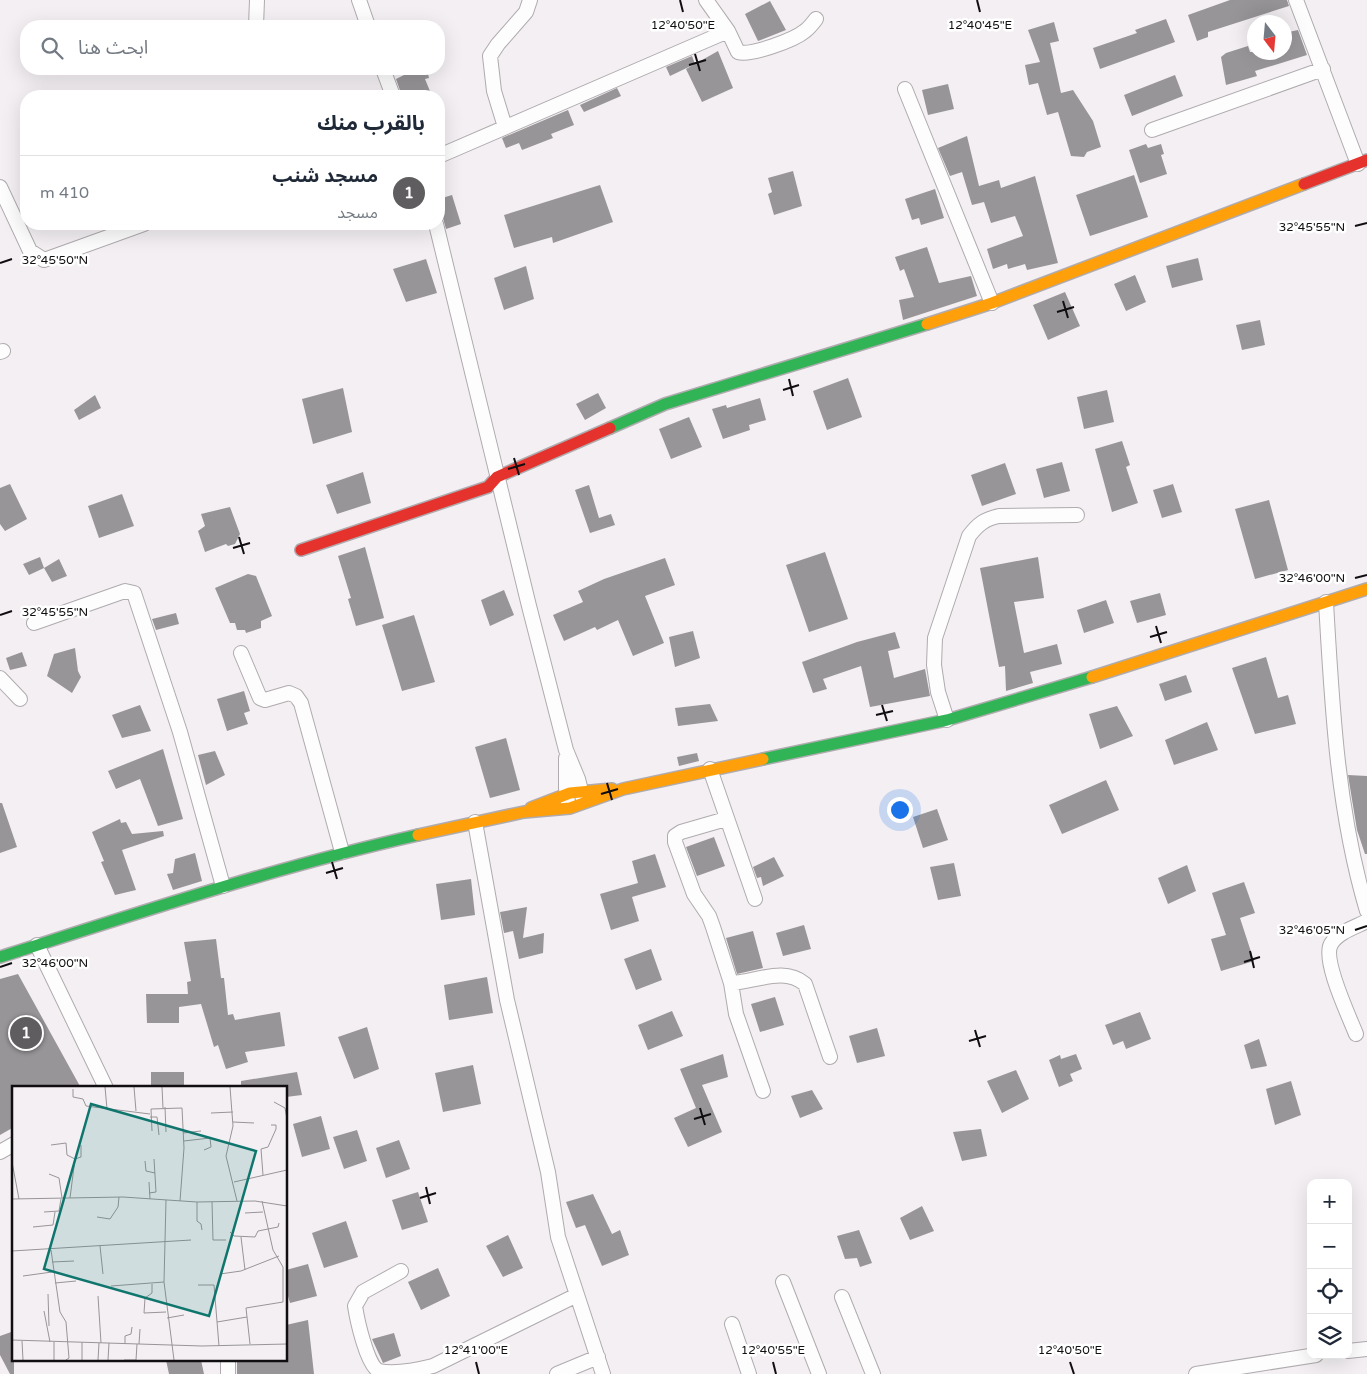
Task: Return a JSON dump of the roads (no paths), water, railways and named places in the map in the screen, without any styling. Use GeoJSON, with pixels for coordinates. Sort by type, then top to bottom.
{"type":"FeatureCollection","features":[{"type":"Feature","properties":{"kind":"street"},"geometry":{"type":"LineString","coordinates":[[256,20],[257,0]]}},
{"type":"Feature","properties":{"kind":"street"},"geometry":{"type":"LineString","coordinates":[[359,0],[366,20]]}},
{"type":"Feature","properties":{"kind":"street"},"geometry":{"type":"LineString","coordinates":[[505,127],[494,91],[490,56],[526,12],[530,0]]}},
{"type":"Feature","properties":{"kind":"street"},"geometry":{"type":"LineString","coordinates":[[706,0],[728,31],[738,52],[744,54],[762,50],[805,32],[816,19]]}},
{"type":"Feature","properties":{"kind":"street"},"geometry":{"type":"LineString","coordinates":[[301,550],[488,487],[497,477],[665,404],[827,356],[992,303],[1362,162],[1323,69],[1297,0]]}},
{"type":"Feature","properties":{"kind":"street"},"geometry":{"type":"LineString","coordinates":[[445,153],[728,31]]}},
{"type":"Feature","properties":{"kind":"street"},"geometry":{"type":"LineString","coordinates":[[1152,130],[1323,69]]}},
{"type":"Feature","properties":{"kind":"street"},"geometry":{"type":"LineString","coordinates":[[385,75],[391,90]]}},
{"type":"Feature","properties":{"kind":"street"},"geometry":{"type":"LineString","coordinates":[[905,90],[992,303]]}},
{"type":"Feature","properties":{"kind":"street"},"geometry":{"type":"LineString","coordinates":[[0,187],[20,230]]}},
{"type":"Feature","properties":{"kind":"street"},"geometry":{"type":"LineString","coordinates":[[20,230],[30,251],[44,260],[127,230]]}},
{"type":"Feature","properties":{"kind":"street"},"geometry":{"type":"LineString","coordinates":[[437,230],[566,750],[581,790],[577,806]]}},
{"type":"Feature","properties":{"kind":"street"},"geometry":{"type":"LineString","coordinates":[[946,720],[938,692],[934,665],[935,638],[969,536],[977,525],[987,519],[999,516],[1077,515]]}},
{"type":"Feature","properties":{"kind":"street"},"geometry":{"type":"LineString","coordinates":[[0,957],[223,886],[342,852],[524,812],[577,806],[623,789],[946,720],[1068,685],[1367,589]]}},
{"type":"Feature","properties":{"kind":"street"},"geometry":{"type":"LineString","coordinates":[[34,623],[125,591],[134,593],[180,732],[223,886]]}},
{"type":"Feature","properties":{"kind":"street"},"geometry":{"type":"LineString","coordinates":[[1326,602],[1336,758],[1352,852],[1367,911]]}},
{"type":"Feature","properties":{"kind":"street"},"geometry":{"type":"LineString","coordinates":[[241,652],[260,698],[272,699],[289,693],[296,696],[301,703],[342,852]]}},
{"type":"Feature","properties":{"kind":"street"},"geometry":{"type":"LineString","coordinates":[[0,678],[20,699]]}},
{"type":"Feature","properties":{"kind":"street"},"geometry":{"type":"LineString","coordinates":[[566,750],[566,793],[577,806]]}},
{"type":"Feature","properties":{"kind":"street"},"geometry":{"type":"LineString","coordinates":[[710,769],[755,899]]}},
{"type":"Feature","properties":{"kind":"street"},"geometry":{"type":"LineString","coordinates":[[524,812],[546,800],[566,793],[581,790],[623,789]]}},
{"type":"Feature","properties":{"kind":"street"},"geometry":{"type":"LineString","coordinates":[[726,818],[681,832],[675,836],[675,842],[694,894],[709,916],[731,984],[736,1014],[763,1091]]}},
{"type":"Feature","properties":{"kind":"street"},"geometry":{"type":"LineString","coordinates":[[475,822],[507,1000],[548,1172],[558,1237],[603,1374]]}},
{"type":"Feature","properties":{"kind":"street"},"geometry":{"type":"LineString","coordinates":[[1356,1034],[1332,970],[1329,954],[1332,942],[1338,936],[1367,921]]}},
{"type":"Feature","properties":{"kind":"street"},"geometry":{"type":"LineString","coordinates":[[37,945],[103,1086]]}},
{"type":"Feature","properties":{"kind":"street"},"geometry":{"type":"LineString","coordinates":[[731,984],[784,974],[797,977],[805,984],[830,1056]]}},
{"type":"Feature","properties":{"kind":"street"},"geometry":{"type":"LineString","coordinates":[[0,1152],[12,1145]]}},
{"type":"Feature","properties":{"kind":"street"},"geometry":{"type":"LineString","coordinates":[[401,1271],[363,1292],[355,1306],[361,1334],[372,1365],[377,1371],[385,1374],[414,1371],[433,1366],[577,1295]]}},
{"type":"Feature","properties":{"kind":"street"},"geometry":{"type":"LineString","coordinates":[[782,1282],[819,1374]]}},
{"type":"Feature","properties":{"kind":"street"},"geometry":{"type":"LineString","coordinates":[[842,1297],[873,1374]]}},
{"type":"Feature","properties":{"kind":"street"},"geometry":{"type":"LineString","coordinates":[[732,1324],[749,1374]]}},
{"type":"Feature","properties":{"kind":"street"},"geometry":{"type":"LineString","coordinates":[[1352,1351],[1367,1350]]}},
{"type":"Feature","properties":{"kind":"street"},"geometry":{"type":"LineString","coordinates":[[557,1374],[598,1357]]}},
{"type":"Feature","properties":{"kind":"street"},"geometry":{"type":"LineString","coordinates":[[1196,1374],[1240,1371],[1307,1357]]}},
{"type":"Feature","properties":{"kind":"place","name":"مسجد شنب"},"geometry":{"type":"Point","coordinates":[26,1033]}}]}
